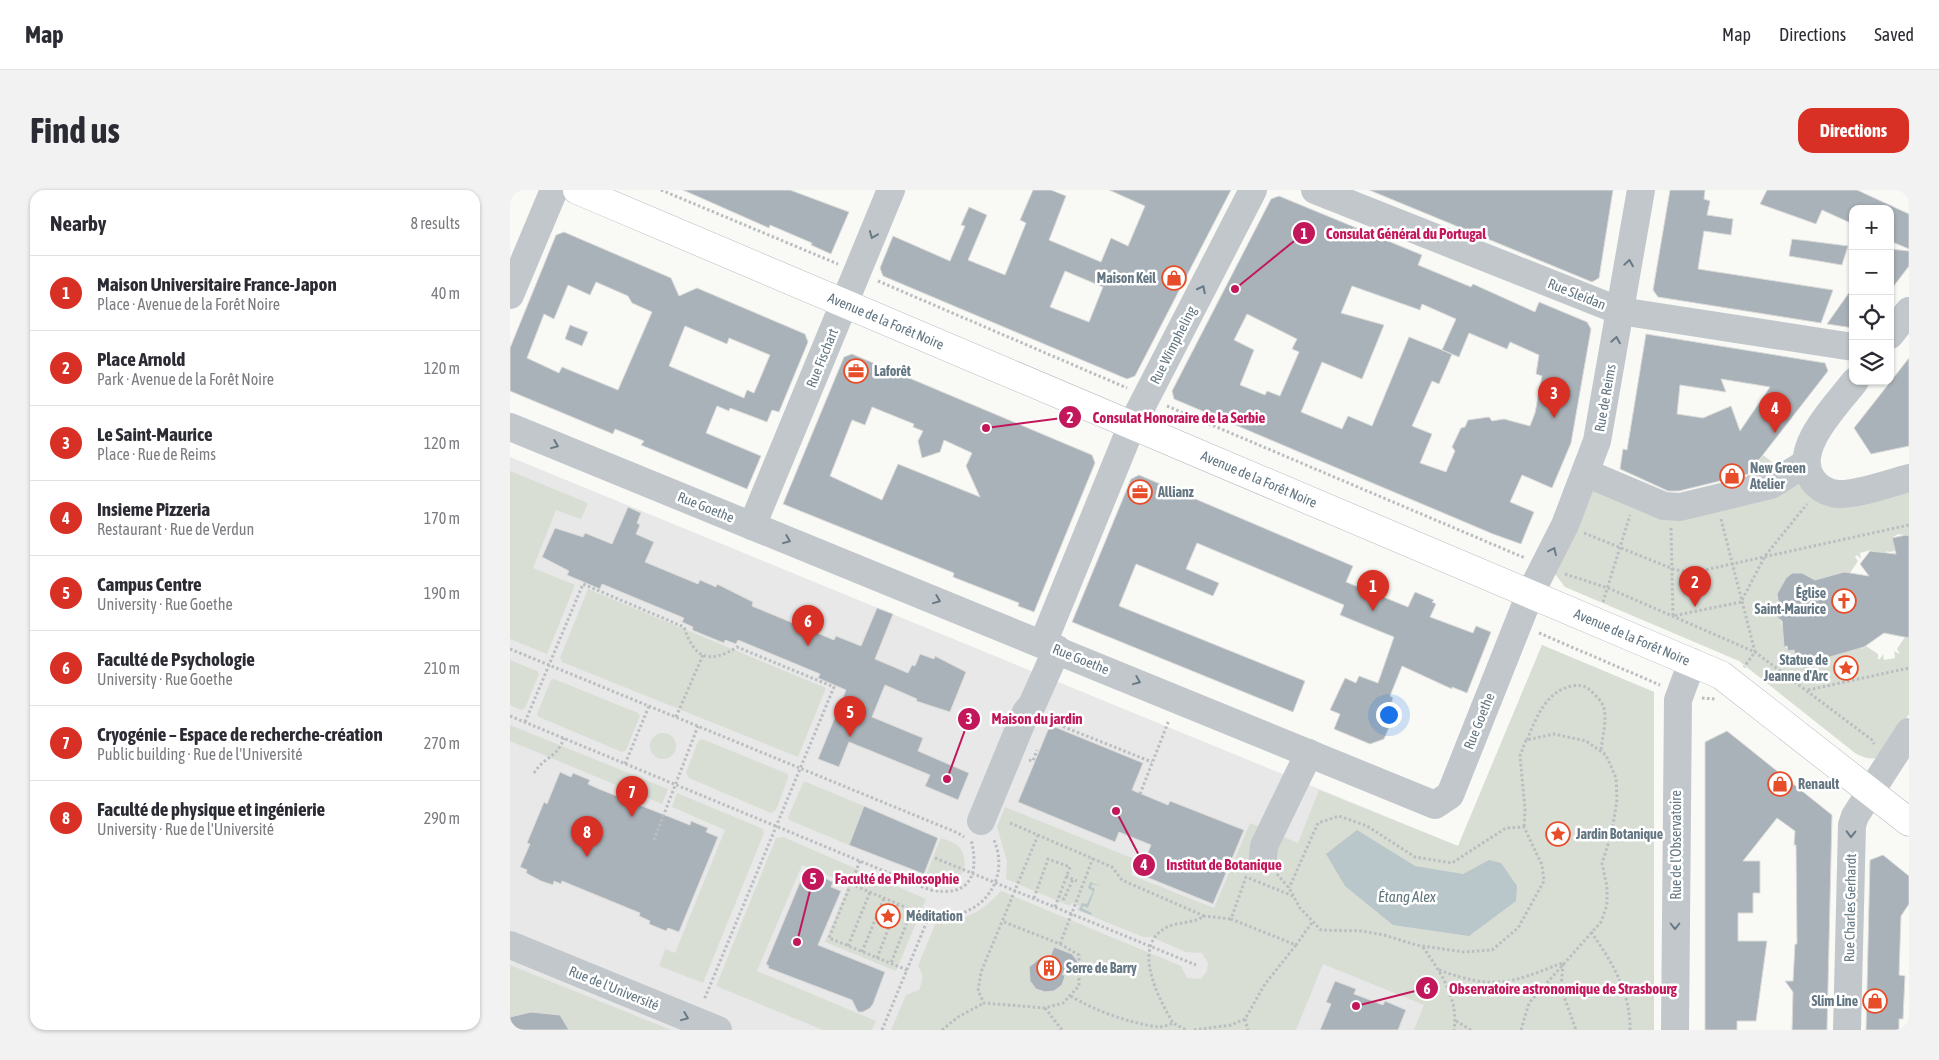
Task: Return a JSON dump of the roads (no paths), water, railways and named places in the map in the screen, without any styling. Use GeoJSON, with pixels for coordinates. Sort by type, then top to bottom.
{"type":"FeatureCollection","features":[{"type":"Feature","properties":{"kind":"main road","name":"Avenue de la Forêt Noire"},"geometry":{"type":"LineString","coordinates":[[577,190],[1692,662],[1732,682],[1909,822]]}},
{"type":"Feature","properties":{"kind":"street"},"geometry":{"type":"LineString","coordinates":[[510,295],[554,190]]}},
{"type":"Feature","properties":{"kind":"street","name":"Rue Fischart"},"geometry":{"type":"LineString","coordinates":[[752,526],[891,190]]}},
{"type":"Feature","properties":{"kind":"street","name":"Rue Wimpheling"},"geometry":{"type":"LineString","coordinates":[[982,821],[1026,712],[1032,705],[1050,646],[1132,425],[1253,190]]}},
{"type":"Feature","properties":{"kind":"street","name":"Rue Sleidan"},"geometry":{"type":"LineString","coordinates":[[1315,190],[1620,311],[1849,346]]}},
{"type":"Feature","properties":{"kind":"street","name":"Rue de Reims"},"geometry":{"type":"LineString","coordinates":[[1530,594],[1546,567],[1565,525],[1597,441],[1641,190]]}},
{"type":"Feature","properties":{"kind":"street"},"geometry":{"type":"LineString","coordinates":[[1894,330],[1909,311]]}},
{"type":"Feature","properties":{"kind":"street"},"geometry":{"type":"LineString","coordinates":[[1852,385],[1812,438],[1806,454],[1808,473],[1820,488],[1839,494],[1909,478]]}},
{"type":"Feature","properties":{"kind":"street","name":"Rue Goethe"},"geometry":{"type":"LineString","coordinates":[[510,427],[1050,646],[1435,805],[1450,795],[1530,594]]}},
{"type":"Feature","properties":{"kind":"street"},"geometry":{"type":"LineString","coordinates":[[1586,473],[1670,507],[1717,499],[1771,485],[1806,463]]}},
{"type":"Feature","properties":{"kind":"street","name":"Rue de l'Observatoire"},"geometry":{"type":"LineString","coordinates":[[1675,1030],[1676,737],[1679,693],[1692,662]]}},
{"type":"Feature","properties":{"kind":"street","name":"Rue Charles Gerhardt"},"geometry":{"type":"LineString","coordinates":[[1847,1030],[1852,825],[1871,791],[1909,732]]}},
{"type":"Feature","properties":{"kind":"street"},"geometry":{"type":"LineString","coordinates":[[1263,857],[1264,846],[1309,753]]}},
{"type":"Feature","properties":{"kind":"street","name":"Rue de l'Université"},"geometry":{"type":"LineString","coordinates":[[510,945],[706,1026]]}},
{"type":"Feature","properties":{"kind":"water","name":"Étang Alex"},"geometry":{"type":"Polygon","coordinates":[[[1357,830],[1415,866],[1463,874],[1489,860],[1501,863],[1517,886],[1516,901],[1469,936],[1393,925],[1345,886],[1326,854],[1357,830]]]}},
{"type":"Feature","properties":{"kind":"water"},"geometry":{"type":"Polygon","coordinates":[[[1090,882],[1101,886],[1092,884],[1091,887],[1095,889],[1088,908],[1083,906],[1082,908],[1092,913],[1091,915],[1079,910],[1082,903],[1087,904],[1093,891],[1088,888],[1090,882]]]}},
{"type":"Feature","properties":{"kind":"place","name":"Maison Keil"},"geometry":{"type":"Point","coordinates":[1174,278]}},
{"type":"Feature","properties":{"kind":"place","name":"Consulat Général du Portugal"},"geometry":{"type":"Point","coordinates":[1235,289]}},
{"type":"Feature","properties":{"kind":"place","name":"Laforêt"},"geometry":{"type":"Point","coordinates":[856,371]}},
{"type":"Feature","properties":{"kind":"place","name":"Le Saint-Maurice"},"geometry":{"type":"Point","coordinates":[1554,418]}},
{"type":"Feature","properties":{"kind":"place","name":"Consulat Honoraire de la Serbie"},"geometry":{"type":"Point","coordinates":[986,428]}},
{"type":"Feature","properties":{"kind":"place","name":"Insieme Pizzeria"},"geometry":{"type":"Point","coordinates":[1775,433]}},
{"type":"Feature","properties":{"kind":"place","name":"New Green Atelier"},"geometry":{"type":"Point","coordinates":[1732,476]}},
{"type":"Feature","properties":{"kind":"place","name":"Allianz"},"geometry":{"type":"Point","coordinates":[1140,492]}},
{"type":"Feature","properties":{"kind":"place","name":"Église Saint-Maurice"},"geometry":{"type":"Point","coordinates":[1844,601]}},
{"type":"Feature","properties":{"kind":"place","name":"Place Arnold"},"geometry":{"type":"Point","coordinates":[1695,607]}},
{"type":"Feature","properties":{"kind":"place","name":"Maison Universitaire France-Japon"},"geometry":{"type":"Point","coordinates":[1373,611]}},
{"type":"Feature","properties":{"kind":"place","name":"Faculté de Psychologie"},"geometry":{"type":"Point","coordinates":[808,646]}},
{"type":"Feature","properties":{"kind":"place","name":"Statue de Jeanne d'Arc"},"geometry":{"type":"Point","coordinates":[1846,668]}},
{"type":"Feature","properties":{"kind":"place","name":"Campus Centre"},"geometry":{"type":"Point","coordinates":[850,737]}},
{"type":"Feature","properties":{"kind":"place","name":"Maison du jardin"},"geometry":{"type":"Point","coordinates":[947,779]}},
{"type":"Feature","properties":{"kind":"place","name":"Renault"},"geometry":{"type":"Point","coordinates":[1780,784]}},
{"type":"Feature","properties":{"kind":"place","name":"Institut de Botanique"},"geometry":{"type":"Point","coordinates":[1116,811]}},
{"type":"Feature","properties":{"kind":"place","name":"Cryogénie – Espace de recherche-création"},"geometry":{"type":"Point","coordinates":[632,817]}},
{"type":"Feature","properties":{"kind":"place","name":"Jardin Botanique"},"geometry":{"type":"Point","coordinates":[1558,834]}},
{"type":"Feature","properties":{"kind":"place","name":"Faculté de physique et ingénierie"},"geometry":{"type":"Point","coordinates":[587,857]}},
{"type":"Feature","properties":{"kind":"place","name":"Méditation"},"geometry":{"type":"Point","coordinates":[888,916]}},
{"type":"Feature","properties":{"kind":"place","name":"Faculté de Philosophie"},"geometry":{"type":"Point","coordinates":[797,942]}},
{"type":"Feature","properties":{"kind":"place","name":"Serre de Barry"},"geometry":{"type":"Point","coordinates":[1049,968]}},
{"type":"Feature","properties":{"kind":"place","name":"Slim Line"},"geometry":{"type":"Point","coordinates":[1875,1001]}},
{"type":"Feature","properties":{"kind":"place","name":"Observatoire astronomique de Strasbourg"},"geometry":{"type":"Point","coordinates":[1356,1006]}}]}
